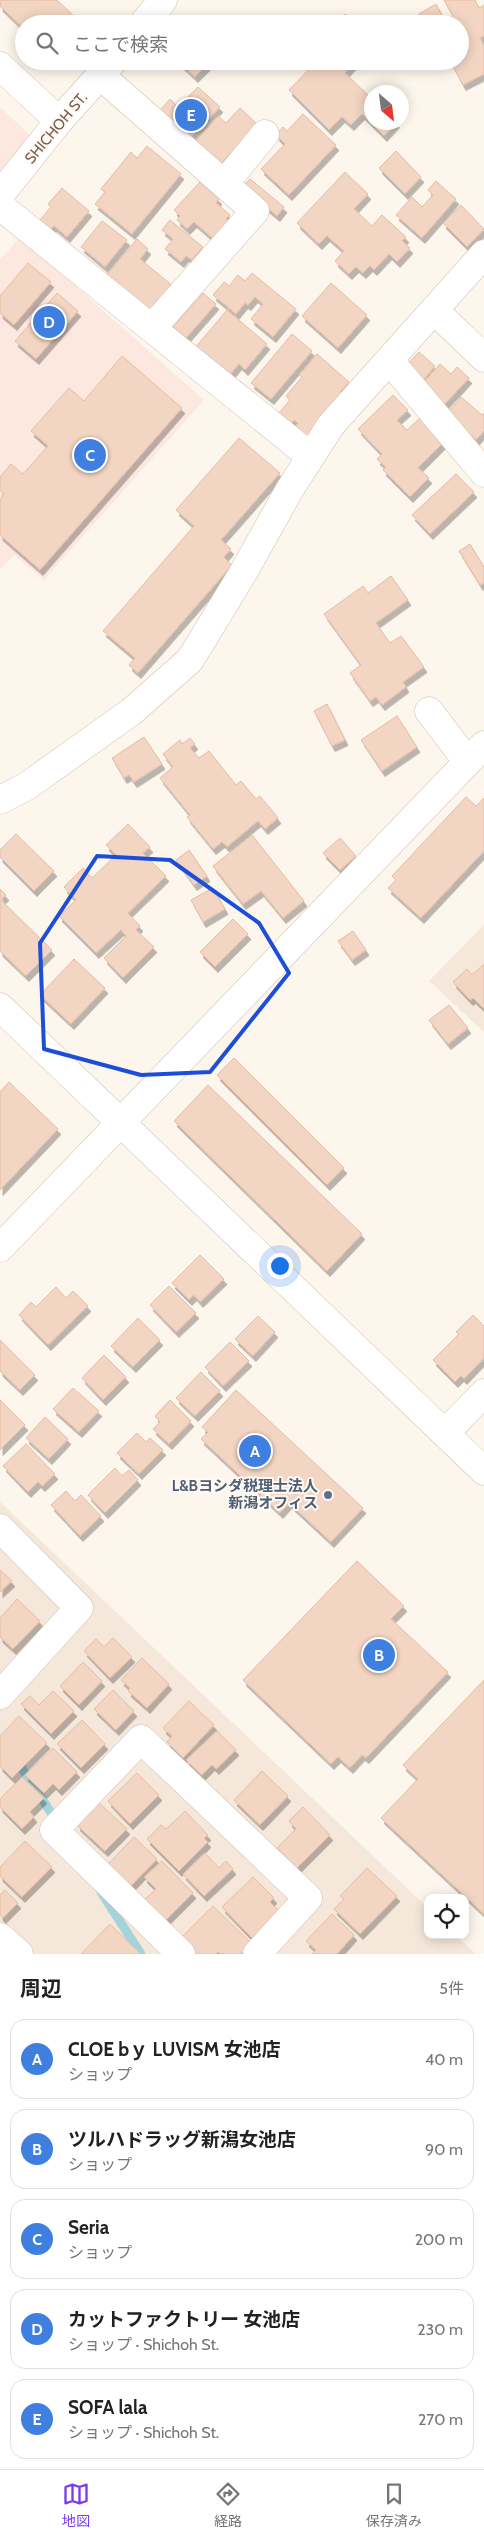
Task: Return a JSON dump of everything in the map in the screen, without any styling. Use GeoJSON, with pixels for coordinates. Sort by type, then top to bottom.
{"type":"FeatureCollection","features":[{"type":"Feature","properties":{"kind":"street"},"geometry":{"type":"LineString","coordinates":[[151,15],[163,0]]}},
{"type":"Feature","properties":{"kind":"street"},"geometry":{"type":"LineString","coordinates":[[0,66],[59,121]]}},
{"type":"Feature","properties":{"kind":"street","name":"SHICHOH ST."},"geometry":{"type":"LineString","coordinates":[[0,195],[59,121],[105,70]]}},
{"type":"Feature","properties":{"kind":"street"},"geometry":{"type":"LineString","coordinates":[[109,70],[224,184],[255,211],[152,328]]}},
{"type":"Feature","properties":{"kind":"street"},"geometry":{"type":"LineString","coordinates":[[224,184],[265,134]]}},
{"type":"Feature","properties":{"kind":"street"},"geometry":{"type":"LineString","coordinates":[[0,206],[310,456]]}},
{"type":"Feature","properties":{"kind":"street"},"geometry":{"type":"LineString","coordinates":[[0,800],[27,786],[131,712],[190,660],[330,425],[484,254]]}},
{"type":"Feature","properties":{"kind":"street"},"geometry":{"type":"LineString","coordinates":[[434,310],[484,358]]}},
{"type":"Feature","properties":{"kind":"street"},"geometry":{"type":"LineString","coordinates":[[389,360],[484,473]]}},
{"type":"Feature","properties":{"kind":"street"},"geometry":{"type":"LineString","coordinates":[[4,1236],[120,1122],[476,753],[429,711]]}},
{"type":"Feature","properties":{"kind":"street"},"geometry":{"type":"LineString","coordinates":[[0,1007],[484,1471]]}},
{"type":"Feature","properties":{"kind":"street"},"geometry":{"type":"LineString","coordinates":[[445,1433],[484,1393]]}},
{"type":"Feature","properties":{"kind":"street"},"geometry":{"type":"LineString","coordinates":[[0,1528],[79,1608],[0,1696]]}},
{"type":"Feature","properties":{"kind":"street"},"geometry":{"type":"LineString","coordinates":[[180,1954],[54,1830],[141,1739],[308,1898],[257,1954]]}},
{"type":"Feature","properties":{"kind":"street"},"geometry":{"type":"LineString","coordinates":[[0,1937],[19,1954]]}},
{"type":"Feature","properties":{"kind":"highlighted area"},"geometry":{"type":"Polygon","coordinates":[[[97,856],[170,860],[259,923],[289,973],[210,1072],[141,1075],[44,1049],[40,943],[97,856]]]}},
{"type":"Feature","properties":{"kind":"shaded area"},"geometry":{"type":"Polygon","coordinates":[[[0,107],[32,137],[0,176],[0,107]]]}},
{"type":"Feature","properties":{"kind":"shaded area"},"geometry":{"type":"Polygon","coordinates":[[[20,237],[204,400],[44,580],[14,555],[0,570],[0,260],[20,237]]]}},
{"type":"Feature","properties":{"kind":"shaded area"},"geometry":{"type":"Polygon","coordinates":[[[484,925],[484,1032],[429,981],[484,925]]]}},
{"type":"Feature","properties":{"kind":"shaded area"},"geometry":{"type":"Polygon","coordinates":[[[0,1502],[424,1904],[424,1939],[460,1939],[476,1954],[0,1954],[0,1502]]]}},
{"type":"Feature","properties":{"kind":"building"},"geometry":{"type":"Polygon","coordinates":[[[0,0],[57,0],[73,15],[15,15],[15,20],[0,6],[0,0]]]}},
{"type":"Feature","properties":{"kind":"building"},"geometry":{"type":"Polygon","coordinates":[[[444,0],[475,0],[479,8],[484,5],[484,36],[480,38],[484,46],[484,74],[463,85],[455,70],[469,70],[469,15],[452,15],[444,0]]]}},
{"type":"Feature","properties":{"kind":"building"},"geometry":{"type":"Polygon","coordinates":[[[436,4],[442,15],[420,15],[419,14],[436,4]]]}},
{"type":"Feature","properties":{"kind":"building"},"geometry":{"type":"Polygon","coordinates":[[[188,70],[202,70],[195,77],[188,70]]]}},
{"type":"Feature","properties":{"kind":"building"},"geometry":{"type":"Polygon","coordinates":[[[308,70],[348,70],[345,73],[364,91],[364,116],[362,114],[351,125],[342,117],[329,130],[289,90],[308,70]]]}},
{"type":"Feature","properties":{"kind":"building"},"geometry":{"type":"Polygon","coordinates":[[[198,87],[220,107],[185,143],[160,110],[170,99],[178,107],[198,87]]]}},
{"type":"Feature","properties":{"kind":"building"},"geometry":{"type":"Polygon","coordinates":[[[240,108],[257,124],[218,167],[188,149],[218,116],[226,123],[240,108]]]}},
{"type":"Feature","properties":{"kind":"building"},"geometry":{"type":"Polygon","coordinates":[[[303,114],[336,145],[289,195],[261,169],[285,144],[276,135],[283,127],[287,131],[303,114]]]}},
{"type":"Feature","properties":{"kind":"building"},"geometry":{"type":"Polygon","coordinates":[[[378,130],[390,130],[384,136],[378,130]]]}},
{"type":"Feature","properties":{"kind":"building"},"geometry":{"type":"Polygon","coordinates":[[[147,146],[181,174],[132,234],[95,204],[105,192],[101,189],[131,152],[137,158],[147,146]]]}},
{"type":"Feature","properties":{"kind":"building"},"geometry":{"type":"Polygon","coordinates":[[[396,151],[421,177],[405,194],[379,168],[396,151]]]}},
{"type":"Feature","properties":{"kind":"building"},"geometry":{"type":"Polygon","coordinates":[[[345,172],[368,194],[354,209],[372,226],[382,215],[406,237],[402,241],[410,248],[397,262],[389,254],[374,270],[370,266],[363,273],[356,267],[349,274],[335,261],[344,251],[327,236],[319,244],[297,223],[345,172]]]}},
{"type":"Feature","properties":{"kind":"building"},"geometry":{"type":"Polygon","coordinates":[[[250,179],[284,207],[277,216],[242,187],[250,179]]]}},
{"type":"Feature","properties":{"kind":"building"},"geometry":{"type":"Polygon","coordinates":[[[436,181],[456,199],[422,238],[396,215],[412,197],[422,207],[433,195],[428,190],[436,181]]]}},
{"type":"Feature","properties":{"kind":"building"},"geometry":{"type":"Polygon","coordinates":[[[200,182],[219,199],[216,203],[230,215],[226,219],[234,226],[218,243],[194,222],[187,229],[177,220],[180,216],[174,210],[200,182]]]}},
{"type":"Feature","properties":{"kind":"building"},"geometry":{"type":"Polygon","coordinates":[[[62,188],[89,211],[67,237],[54,226],[46,234],[36,225],[51,207],[48,204],[62,188]]]}},
{"type":"Feature","properties":{"kind":"building"},"geometry":{"type":"Polygon","coordinates":[[[461,205],[484,229],[467,247],[443,223],[461,205]]]}},
{"type":"Feature","properties":{"kind":"building"},"geometry":{"type":"Polygon","coordinates":[[[170,220],[203,247],[192,260],[186,256],[181,262],[165,249],[173,239],[162,230],[170,220]]]}},
{"type":"Feature","properties":{"kind":"building"},"geometry":{"type":"Polygon","coordinates":[[[102,221],[127,240],[105,267],[81,247],[102,221]]]}},
{"type":"Feature","properties":{"kind":"building"},"geometry":{"type":"Polygon","coordinates":[[[137,239],[148,249],[140,259],[174,287],[148,317],[103,279],[137,239]]]}},
{"type":"Feature","properties":{"kind":"building"},"geometry":{"type":"Polygon","coordinates":[[[28,263],[51,282],[14,325],[0,313],[0,296],[28,263]]]}},
{"type":"Feature","properties":{"kind":"building"},"geometry":{"type":"Polygon","coordinates":[[[252,273],[296,309],[273,337],[251,319],[263,304],[255,297],[248,305],[245,303],[236,314],[213,295],[224,282],[229,286],[238,275],[245,281],[252,273]]]}},
{"type":"Feature","properties":{"kind":"building"},"geometry":{"type":"Polygon","coordinates":[[[331,283],[367,315],[338,348],[302,316],[331,283]]]}},
{"type":"Feature","properties":{"kind":"building"},"geometry":{"type":"Polygon","coordinates":[[[57,293],[78,311],[36,359],[15,341],[57,293]]]}},
{"type":"Feature","properties":{"kind":"building"},"geometry":{"type":"Polygon","coordinates":[[[203,293],[216,304],[186,338],[173,327],[203,293]]]}},
{"type":"Feature","properties":{"kind":"building"},"geometry":{"type":"Polygon","coordinates":[[[227,310],[267,344],[245,370],[239,364],[228,377],[194,349],[227,310]]]}},
{"type":"Feature","properties":{"kind":"building"},"geometry":{"type":"Polygon","coordinates":[[[292,334],[312,351],[271,399],[251,383],[292,334]]]}},
{"type":"Feature","properties":{"kind":"building"},"geometry":{"type":"Polygon","coordinates":[[[419,352],[435,366],[421,383],[404,368],[419,352]]]}},
{"type":"Feature","properties":{"kind":"building"},"geometry":{"type":"Polygon","coordinates":[[[317,354],[349,382],[340,392],[347,397],[308,442],[293,429],[298,423],[294,420],[286,429],[274,419],[290,400],[286,396],[302,377],[299,375],[317,354]]]}},
{"type":"Feature","properties":{"kind":"building"},"geometry":{"type":"Polygon","coordinates":[[[122,356],[182,408],[40,570],[0,535],[0,499],[4,494],[0,490],[0,477],[11,464],[23,474],[48,446],[31,431],[69,388],[84,401],[122,356]]]}},
{"type":"Feature","properties":{"kind":"building"},"geometry":{"type":"Polygon","coordinates":[[[440,364],[451,374],[457,367],[469,378],[443,406],[421,385],[440,364]]]}},
{"type":"Feature","properties":{"kind":"building"},"geometry":{"type":"Polygon","coordinates":[[[393,395],[408,410],[397,420],[407,430],[420,418],[444,442],[418,468],[429,478],[410,497],[383,470],[386,467],[377,459],[382,454],[358,429],[393,395]]]}},
{"type":"Feature","properties":{"kind":"building"},"geometry":{"type":"Polygon","coordinates":[[[461,397],[482,415],[484,413],[484,431],[476,440],[448,412],[461,397]]]}},
{"type":"Feature","properties":{"kind":"building"},"geometry":{"type":"Polygon","coordinates":[[[239,438],[280,473],[221,540],[231,549],[224,557],[232,565],[138,673],[129,665],[135,658],[103,631],[194,526],[176,510],[239,438]]]}},
{"type":"Feature","properties":{"kind":"building"},"geometry":{"type":"Polygon","coordinates":[[[456,474],[474,492],[430,534],[412,515],[456,474]]]}},
{"type":"Feature","properties":{"kind":"building"},"geometry":{"type":"Polygon","coordinates":[[[470,544],[484,567],[484,583],[480,585],[459,551],[470,544]]]}},
{"type":"Feature","properties":{"kind":"building"},"geometry":{"type":"Polygon","coordinates":[[[391,576],[408,600],[376,623],[390,643],[401,636],[424,667],[403,682],[406,687],[382,705],[376,697],[370,701],[350,673],[361,665],[324,614],[363,586],[368,593],[391,576]]]}},
{"type":"Feature","properties":{"kind":"building"},"geometry":{"type":"Polygon","coordinates":[[[327,704],[345,740],[332,746],[314,711],[327,704]]]}},
{"type":"Feature","properties":{"kind":"building"},"geometry":{"type":"Polygon","coordinates":[[[397,716],[417,747],[382,771],[361,740],[397,716]]]}},
{"type":"Feature","properties":{"kind":"building"},"geometry":{"type":"Polygon","coordinates":[[[144,737],[162,764],[134,782],[129,775],[124,778],[112,758],[144,737]]]}},
{"type":"Feature","properties":{"kind":"building"},"geometry":{"type":"Polygon","coordinates":[[[190,738],[195,744],[190,748],[199,758],[209,751],[236,785],[241,781],[256,799],[260,796],[278,818],[265,829],[258,821],[227,847],[222,842],[213,849],[187,817],[190,815],[160,778],[173,767],[163,754],[180,740],[182,744],[190,738]]]}},
{"type":"Feature","properties":{"kind":"building"},"geometry":{"type":"Polygon","coordinates":[[[466,797],[476,806],[484,798],[484,851],[421,918],[388,888],[396,880],[392,876],[466,797]]]}},
{"type":"Feature","properties":{"kind":"building"},"geometry":{"type":"Polygon","coordinates":[[[128,824],[150,847],[143,853],[166,876],[128,913],[140,926],[136,930],[154,947],[123,978],[104,958],[126,936],[121,930],[96,953],[59,916],[76,900],[64,887],[83,868],[92,878],[116,855],[106,845],[128,824]]]}},
{"type":"Feature","properties":{"kind":"building"},"geometry":{"type":"Polygon","coordinates":[[[16,834],[54,871],[34,891],[0,857],[0,850],[16,834]]]}},
{"type":"Feature","properties":{"kind":"building"},"geometry":{"type":"Polygon","coordinates":[[[252,835],[304,901],[283,918],[261,891],[243,904],[213,866],[252,835]]]}},
{"type":"Feature","properties":{"kind":"building"},"geometry":{"type":"Polygon","coordinates":[[[340,838],[356,856],[340,870],[323,853],[340,838]]]}},
{"type":"Feature","properties":{"kind":"building"},"geometry":{"type":"Polygon","coordinates":[[[189,850],[207,876],[194,885],[176,860],[189,850]]]}},
{"type":"Feature","properties":{"kind":"building"},"geometry":{"type":"Polygon","coordinates":[[[213,888],[225,909],[203,922],[191,900],[213,888]]]}},
{"type":"Feature","properties":{"kind":"building"},"geometry":{"type":"Polygon","coordinates":[[[0,889],[6,895],[1,900],[52,950],[26,976],[0,951],[0,889]]]}},
{"type":"Feature","properties":{"kind":"building"},"geometry":{"type":"Polygon","coordinates":[[[233,919],[248,934],[215,967],[200,952],[233,919]]]}},
{"type":"Feature","properties":{"kind":"building"},"geometry":{"type":"Polygon","coordinates":[[[353,931],[366,950],[352,960],[338,941],[353,931]]]}},
{"type":"Feature","properties":{"kind":"building"},"geometry":{"type":"Polygon","coordinates":[[[74,959],[105,988],[71,1024],[40,995],[74,959]]]}},
{"type":"Feature","properties":{"kind":"building"},"geometry":{"type":"Polygon","coordinates":[[[484,964],[483,1008],[473,998],[470,1000],[453,982],[467,969],[472,975],[484,964]]]}},
{"type":"Feature","properties":{"kind":"building"},"geometry":{"type":"Polygon","coordinates":[[[449,1005],[468,1028],[448,1044],[429,1020],[449,1005]]]}},
{"type":"Feature","properties":{"kind":"building"},"geometry":{"type":"Polygon","coordinates":[[[234,1058],[344,1168],[327,1185],[217,1075],[234,1058]]]}},
{"type":"Feature","properties":{"kind":"building"},"geometry":{"type":"Polygon","coordinates":[[[9,1082],[58,1129],[0,1190],[0,1092],[9,1082]]]}},
{"type":"Feature","properties":{"kind":"building"},"geometry":{"type":"Polygon","coordinates":[[[208,1085],[362,1234],[327,1271],[174,1121],[208,1085]]]}},
{"type":"Feature","properties":{"kind":"building"},"geometry":{"type":"Polygon","coordinates":[[[200,1255],[224,1279],[200,1302],[194,1295],[189,1300],[172,1283],[200,1255]]]}},
{"type":"Feature","properties":{"kind":"building"},"geometry":{"type":"Polygon","coordinates":[[[169,1286],[196,1313],[176,1332],[150,1305],[169,1286]]]}},
{"type":"Feature","properties":{"kind":"building"},"geometry":{"type":"Polygon","coordinates":[[[56,1287],[66,1298],[73,1291],[88,1306],[48,1345],[19,1315],[31,1302],[36,1307],[56,1287]]]}},
{"type":"Feature","properties":{"kind":"building"},"geometry":{"type":"Polygon","coordinates":[[[473,1315],[484,1326],[484,1358],[464,1379],[461,1376],[455,1382],[433,1360],[459,1334],[456,1332],[473,1315]]]}},
{"type":"Feature","properties":{"kind":"building"},"geometry":{"type":"Polygon","coordinates":[[[258,1316],[275,1332],[253,1356],[235,1339],[258,1316]]]}},
{"type":"Feature","properties":{"kind":"building"},"geometry":{"type":"Polygon","coordinates":[[[138,1318],[160,1340],[133,1367],[111,1346],[138,1318]]]}},
{"type":"Feature","properties":{"kind":"building"},"geometry":{"type":"Polygon","coordinates":[[[0,1340],[35,1375],[20,1390],[0,1371],[0,1340]]]}},
{"type":"Feature","properties":{"kind":"building"},"geometry":{"type":"Polygon","coordinates":[[[230,1342],[249,1361],[223,1386],[205,1367],[230,1342]]]}},
{"type":"Feature","properties":{"kind":"building"},"geometry":{"type":"Polygon","coordinates":[[[104,1355],[126,1377],[103,1400],[82,1378],[104,1355]]]}},
{"type":"Feature","properties":{"kind":"building"},"geometry":{"type":"Polygon","coordinates":[[[201,1372],[220,1391],[195,1416],[176,1398],[201,1372]]]}},
{"type":"Feature","properties":{"kind":"building"},"geometry":{"type":"Polygon","coordinates":[[[73,1388],[99,1411],[79,1432],[53,1409],[73,1388]]]}},
{"type":"Feature","properties":{"kind":"building"},"geometry":{"type":"Polygon","coordinates":[[[236,1390],[363,1508],[331,1542],[289,1503],[280,1513],[201,1439],[208,1432],[202,1427],[236,1390]]]}},
{"type":"Feature","properties":{"kind":"building"},"geometry":{"type":"Polygon","coordinates":[[[0,1400],[25,1425],[0,1450],[0,1400]]]}},
{"type":"Feature","properties":{"kind":"building"},"geometry":{"type":"Polygon","coordinates":[[[170,1400],[191,1421],[169,1444],[153,1429],[160,1422],[155,1416],[170,1400]]]}},
{"type":"Feature","properties":{"kind":"building"},"geometry":{"type":"Polygon","coordinates":[[[45,1417],[68,1439],[49,1459],[26,1438],[45,1417]]]}},
{"type":"Feature","properties":{"kind":"building"},"geometry":{"type":"Polygon","coordinates":[[[137,1433],[146,1442],[150,1438],[163,1450],[139,1474],[117,1453],[137,1433]]]}},
{"type":"Feature","properties":{"kind":"building"},"geometry":{"type":"Polygon","coordinates":[[[26,1444],[55,1474],[42,1486],[38,1482],[28,1492],[3,1466],[26,1444]]]}},
{"type":"Feature","properties":{"kind":"building"},"geometry":{"type":"Polygon","coordinates":[[[115,1468],[122,1476],[129,1470],[138,1480],[105,1513],[88,1495],[115,1468]]]}},
{"type":"Feature","properties":{"kind":"building"},"geometry":{"type":"Polygon","coordinates":[[[66,1491],[75,1501],[81,1495],[101,1516],[80,1536],[51,1505],[66,1491]]]}},
{"type":"Feature","properties":{"kind":"building"},"geometry":{"type":"Polygon","coordinates":[[[357,1561],[404,1606],[391,1619],[448,1672],[366,1758],[362,1755],[350,1768],[338,1757],[331,1764],[243,1680],[357,1561]]]}},
{"type":"Feature","properties":{"kind":"building"},"geometry":{"type":"Polygon","coordinates":[[[0,1570],[12,1581],[0,1592],[0,1570]]]}},
{"type":"Feature","properties":{"kind":"building"},"geometry":{"type":"Polygon","coordinates":[[[17,1599],[40,1621],[13,1649],[0,1637],[0,1618],[17,1599]]]}},
{"type":"Feature","properties":{"kind":"building"},"geometry":{"type":"Polygon","coordinates":[[[113,1638],[132,1657],[110,1678],[84,1651],[96,1639],[104,1647],[113,1638]]]}},
{"type":"Feature","properties":{"kind":"building"},"geometry":{"type":"Polygon","coordinates":[[[142,1658],[169,1684],[147,1708],[128,1691],[130,1688],[121,1680],[142,1658]]]}},
{"type":"Feature","properties":{"kind":"building"},"geometry":{"type":"Polygon","coordinates":[[[83,1662],[102,1681],[79,1705],[60,1686],[83,1662]]]}},
{"type":"Feature","properties":{"kind":"building"},"geometry":{"type":"Polygon","coordinates":[[[484,1680],[484,1914],[469,1900],[469,1894],[463,1894],[381,1818],[418,1779],[403,1765],[484,1680]]]}},
{"type":"Feature","properties":{"kind":"building"},"geometry":{"type":"Polygon","coordinates":[[[113,1690],[134,1711],[116,1730],[94,1709],[113,1690]]]}},
{"type":"Feature","properties":{"kind":"building"},"geometry":{"type":"Polygon","coordinates":[[[53,1691],[74,1711],[51,1734],[21,1704],[30,1696],[39,1705],[53,1691]]]}},
{"type":"Feature","properties":{"kind":"building"},"geometry":{"type":"Polygon","coordinates":[[[189,1701],[214,1725],[183,1758],[167,1742],[172,1736],[163,1728],[189,1701]]]}},
{"type":"Feature","properties":{"kind":"building"},"geometry":{"type":"Polygon","coordinates":[[[19,1716],[47,1743],[12,1778],[0,1766],[0,1736],[19,1716]]]}},
{"type":"Feature","properties":{"kind":"building"},"geometry":{"type":"Polygon","coordinates":[[[82,1720],[105,1744],[81,1768],[57,1744],[82,1720]]]}},
{"type":"Feature","properties":{"kind":"building"},"geometry":{"type":"Polygon","coordinates":[[[217,1731],[236,1750],[216,1769],[212,1765],[202,1775],[186,1760],[217,1731]]]}},
{"type":"Feature","properties":{"kind":"building"},"geometry":{"type":"Polygon","coordinates":[[[53,1748],[77,1772],[59,1790],[53,1784],[44,1793],[25,1775],[53,1748]]]}},
{"type":"Feature","properties":{"kind":"building"},"geometry":{"type":"Polygon","coordinates":[[[262,1771],[288,1796],[260,1825],[234,1800],[262,1771]]]}},
{"type":"Feature","properties":{"kind":"building"},"geometry":{"type":"Polygon","coordinates":[[[137,1773],[159,1795],[130,1824],[108,1801],[137,1773]]]}},
{"type":"Feature","properties":{"kind":"building"},"geometry":{"type":"Polygon","coordinates":[[[22,1777],[44,1798],[30,1812],[34,1817],[22,1829],[0,1807],[0,1799],[22,1777]]]}},
{"type":"Feature","properties":{"kind":"building"},"geometry":{"type":"Polygon","coordinates":[[[98,1802],[127,1829],[105,1851],[77,1825],[98,1802]]]}},
{"type":"Feature","properties":{"kind":"building"},"geometry":{"type":"Polygon","coordinates":[[[303,1807],[330,1835],[297,1868],[277,1848],[296,1829],[289,1821],[303,1807]]]}},
{"type":"Feature","properties":{"kind":"building"},"geometry":{"type":"Polygon","coordinates":[[[185,1811],[208,1835],[204,1838],[208,1842],[179,1871],[147,1839],[161,1825],[166,1829],[185,1811]]]}},
{"type":"Feature","properties":{"kind":"building"},"geometry":{"type":"Polygon","coordinates":[[[134,1837],[157,1859],[128,1889],[108,1864],[134,1837]]]}},
{"type":"Feature","properties":{"kind":"building"},"geometry":{"type":"Polygon","coordinates":[[[25,1841],[52,1867],[22,1897],[0,1876],[0,1867],[25,1841]]]}},
{"type":"Feature","properties":{"kind":"building"},"geometry":{"type":"Polygon","coordinates":[[[205,1853],[219,1868],[226,1861],[233,1869],[204,1896],[183,1874],[205,1853]]]}},
{"type":"Feature","properties":{"kind":"building"},"geometry":{"type":"Polygon","coordinates":[[[162,1861],[193,1893],[163,1923],[142,1902],[156,1889],[144,1877],[162,1861]]]}},
{"type":"Feature","properties":{"kind":"building"},"geometry":{"type":"Polygon","coordinates":[[[367,1868],[397,1896],[360,1934],[334,1909],[344,1899],[340,1896],[367,1868]]]}},
{"type":"Feature","properties":{"kind":"building"},"geometry":{"type":"Polygon","coordinates":[[[253,1877],[274,1898],[270,1902],[279,1911],[252,1938],[222,1907],[253,1877]]]}},
{"type":"Feature","properties":{"kind":"building"},"geometry":{"type":"Polygon","coordinates":[[[5,1890],[18,1903],[3,1918],[0,1915],[0,1895],[5,1890]]]}},
{"type":"Feature","properties":{"kind":"building"},"geometry":{"type":"Polygon","coordinates":[[[213,1906],[251,1943],[241,1954],[221,1954],[218,1952],[216,1954],[193,1954],[179,1940],[213,1906]]]}},
{"type":"Feature","properties":{"kind":"building"},"geometry":{"type":"Polygon","coordinates":[[[332,1914],[354,1935],[337,1954],[312,1954],[316,1950],[306,1941],[332,1914]]]}},
{"type":"Feature","properties":{"kind":"building"},"geometry":{"type":"Polygon","coordinates":[[[110,1924],[141,1954],[81,1954],[110,1924]]]}},
{"type":"Feature","properties":{"kind":"waterway"},"geometry":{"type":"LineString","coordinates":[[16,1759],[57,1822]]}},
{"type":"Feature","properties":{"kind":"waterway"},"geometry":{"type":"LineString","coordinates":[[101,1892],[141,1954]]}},
{"type":"Feature","properties":{"kind":"place","name":"SOFA lala"},"geometry":{"type":"Point","coordinates":[191,115]}},
{"type":"Feature","properties":{"kind":"place","name":"カットファクトリー 女池店"},"geometry":{"type":"Point","coordinates":[49,322]}},
{"type":"Feature","properties":{"kind":"place","name":"Seria"},"geometry":{"type":"Point","coordinates":[90,455]}},
{"type":"Feature","properties":{"kind":"place","name":"CLOE bｙ LUVISM 女池店"},"geometry":{"type":"Point","coordinates":[255,1451]}},
{"type":"Feature","properties":{"kind":"place","name":"L&Bヨシダ税理士法人 新潟オフィス"},"geometry":{"type":"Point","coordinates":[328,1495]}},
{"type":"Feature","properties":{"kind":"place","name":"ツルハドラッグ新潟女池店"},"geometry":{"type":"Point","coordinates":[379,1655]}}]}
